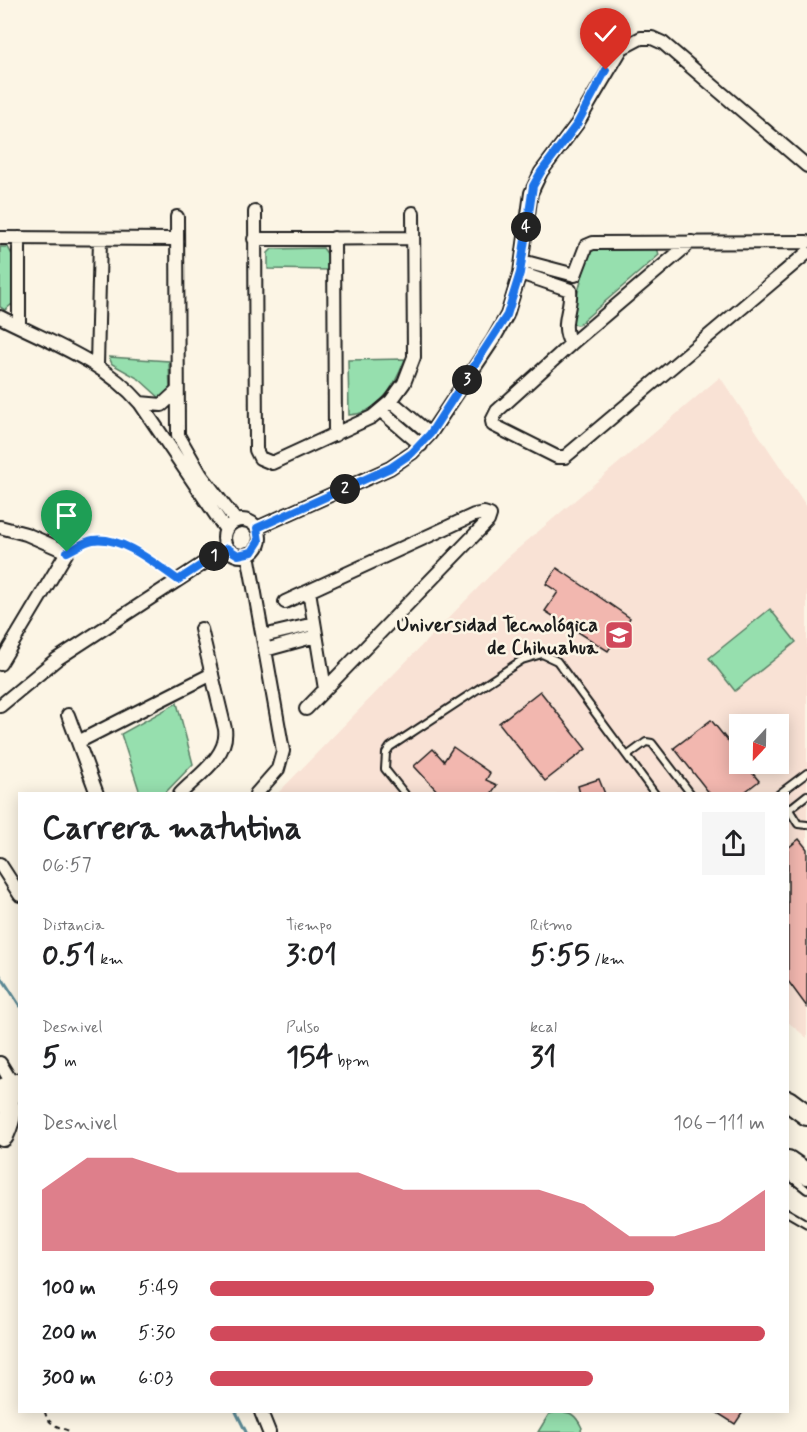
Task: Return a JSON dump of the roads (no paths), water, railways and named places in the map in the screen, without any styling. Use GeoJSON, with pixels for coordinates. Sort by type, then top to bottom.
{"type":"FeatureCollection","features":[{"type":"Feature","properties":{"kind":"main road"},"geometry":{"type":"LineString","coordinates":[[8,1134],[11,1109],[8,1101],[10,1090]]}},
{"type":"Feature","properties":{"kind":"main road"},"geometry":{"type":"LineString","coordinates":[[789,1102],[807,1115]]}},
{"type":"Feature","properties":{"kind":"main road"},"geometry":{"type":"LineString","coordinates":[[789,1162],[807,1174]]}},
{"type":"Feature","properties":{"kind":"street"},"geometry":{"type":"LineString","coordinates":[[257,528],[390,468],[421,445],[430,434],[501,328],[512,302],[521,267],[529,204],[536,179],[577,124],[615,57],[631,41],[652,38],[663,43],[807,166]]}},
{"type":"Feature","properties":{"kind":"street"},"geometry":{"type":"LineString","coordinates":[[255,212],[257,454],[264,461],[272,463],[363,423],[391,401],[408,374],[414,357],[413,213]]}},
{"type":"Feature","properties":{"kind":"street"},"geometry":{"type":"LineString","coordinates":[[177,217],[176,392],[178,435],[197,478],[226,530]]}},
{"type":"Feature","properties":{"kind":"street"},"geometry":{"type":"LineString","coordinates":[[0,238],[176,239]]}},
{"type":"Feature","properties":{"kind":"street"},"geometry":{"type":"LineString","coordinates":[[19,238],[19,326]]}},
{"type":"Feature","properties":{"kind":"street"},"geometry":{"type":"LineString","coordinates":[[97,365],[100,238]]}},
{"type":"Feature","properties":{"kind":"street"},"geometry":{"type":"LineString","coordinates":[[334,238],[335,435]]}},
{"type":"Feature","properties":{"kind":"street"},"geometry":{"type":"LineString","coordinates":[[254,239],[413,238]]}},
{"type":"Feature","properties":{"kind":"street"},"geometry":{"type":"LineString","coordinates":[[691,242],[497,411],[492,421],[498,428],[561,458],[807,253]]}},
{"type":"Feature","properties":{"kind":"street"},"geometry":{"type":"LineString","coordinates":[[521,267],[575,275],[589,244],[807,242]]}},
{"type":"Feature","properties":{"kind":"street"},"geometry":{"type":"LineString","coordinates":[[521,267],[570,290],[565,323],[567,337],[572,344]]}},
{"type":"Feature","properties":{"kind":"street"},"geometry":{"type":"LineString","coordinates":[[0,317],[97,365],[118,380],[140,403],[197,478],[236,521],[250,522],[257,528],[260,536],[258,546],[248,554],[238,555],[227,548],[224,539],[226,530],[236,521]]}},
{"type":"Feature","properties":{"kind":"street"},"geometry":{"type":"LineString","coordinates":[[140,403],[162,405],[176,392]]}},
{"type":"Feature","properties":{"kind":"street"},"geometry":{"type":"LineString","coordinates":[[391,401],[430,434]]}},
{"type":"Feature","properties":{"kind":"street"},"geometry":{"type":"LineString","coordinates":[[381,411],[421,445]]}},
{"type":"Feature","properties":{"kind":"street"},"geometry":{"type":"LineString","coordinates":[[285,602],[474,514],[490,515],[488,521],[306,709]]}},
{"type":"Feature","properties":{"kind":"street"},"geometry":{"type":"LineString","coordinates":[[0,527],[26,534],[67,552],[0,664]]}},
{"type":"Feature","properties":{"kind":"street"},"geometry":{"type":"LineString","coordinates":[[0,706],[57,659],[227,548]]}},
{"type":"Feature","properties":{"kind":"street"},"geometry":{"type":"LineString","coordinates":[[248,554],[282,740],[282,760],[273,777],[258,792]]}},
{"type":"Feature","properties":{"kind":"street"},"geometry":{"type":"LineString","coordinates":[[309,591],[325,690]]}},
{"type":"Feature","properties":{"kind":"street"},"geometry":{"type":"LineString","coordinates":[[188,791],[219,755],[225,742],[225,729],[201,629]]}},
{"type":"Feature","properties":{"kind":"street"},"geometry":{"type":"LineString","coordinates":[[263,636],[315,630]]}},
{"type":"Feature","properties":{"kind":"street"},"geometry":{"type":"LineString","coordinates":[[265,650],[315,630]]}},
{"type":"Feature","properties":{"kind":"street"},"geometry":{"type":"LineString","coordinates":[[78,742],[212,674]]}},
{"type":"Feature","properties":{"kind":"street"},"geometry":{"type":"LineString","coordinates":[[68,715],[96,792]]}},
{"type":"Feature","properties":{"kind":"street"},"geometry":{"type":"LineString","coordinates":[[0,864],[18,892]]}},
{"type":"Feature","properties":{"kind":"street"},"geometry":{"type":"LineString","coordinates":[[0,1064],[10,1090]]}},
{"type":"Feature","properties":{"kind":"street"},"geometry":{"type":"LineString","coordinates":[[261,1413],[269,1432]]}},
{"type":"Feature","properties":{"kind":"lane"},"geometry":{"type":"LineString","coordinates":[[403,792],[385,769],[386,753],[390,747],[522,660],[534,655],[549,656],[556,661],[654,792]]}},
{"type":"Feature","properties":{"kind":"lane"},"geometry":{"type":"LineString","coordinates":[[627,756],[646,742],[652,743],[689,792]]}},
{"type":"Feature","properties":{"kind":"lane"},"geometry":{"type":"LineString","coordinates":[[782,792],[807,772]]}},
{"type":"Feature","properties":{"kind":"lane"},"geometry":{"type":"LineString","coordinates":[[789,808],[807,795]]}},
{"type":"Feature","properties":{"kind":"lane"},"geometry":{"type":"LineString","coordinates":[[789,810],[798,824],[807,825]]}},
{"type":"Feature","properties":{"kind":"lane"},"geometry":{"type":"LineString","coordinates":[[789,1176],[807,1190]]}},
{"type":"Feature","properties":{"kind":"lane"},"geometry":{"type":"LineString","coordinates":[[789,1214],[807,1224]]}},
{"type":"Feature","properties":{"kind":"waterway"},"geometry":{"type":"LineString","coordinates":[[0,975],[18,1003]]}},
{"type":"Feature","properties":{"kind":"waterway"},"geometry":{"type":"LineString","coordinates":[[236,1413],[246,1432]]}},
{"type":"Feature","properties":{"kind":"place","name":"Universidad Tecnológica de Chihuahua"},"geometry":{"type":"Point","coordinates":[619,635]}}]}
